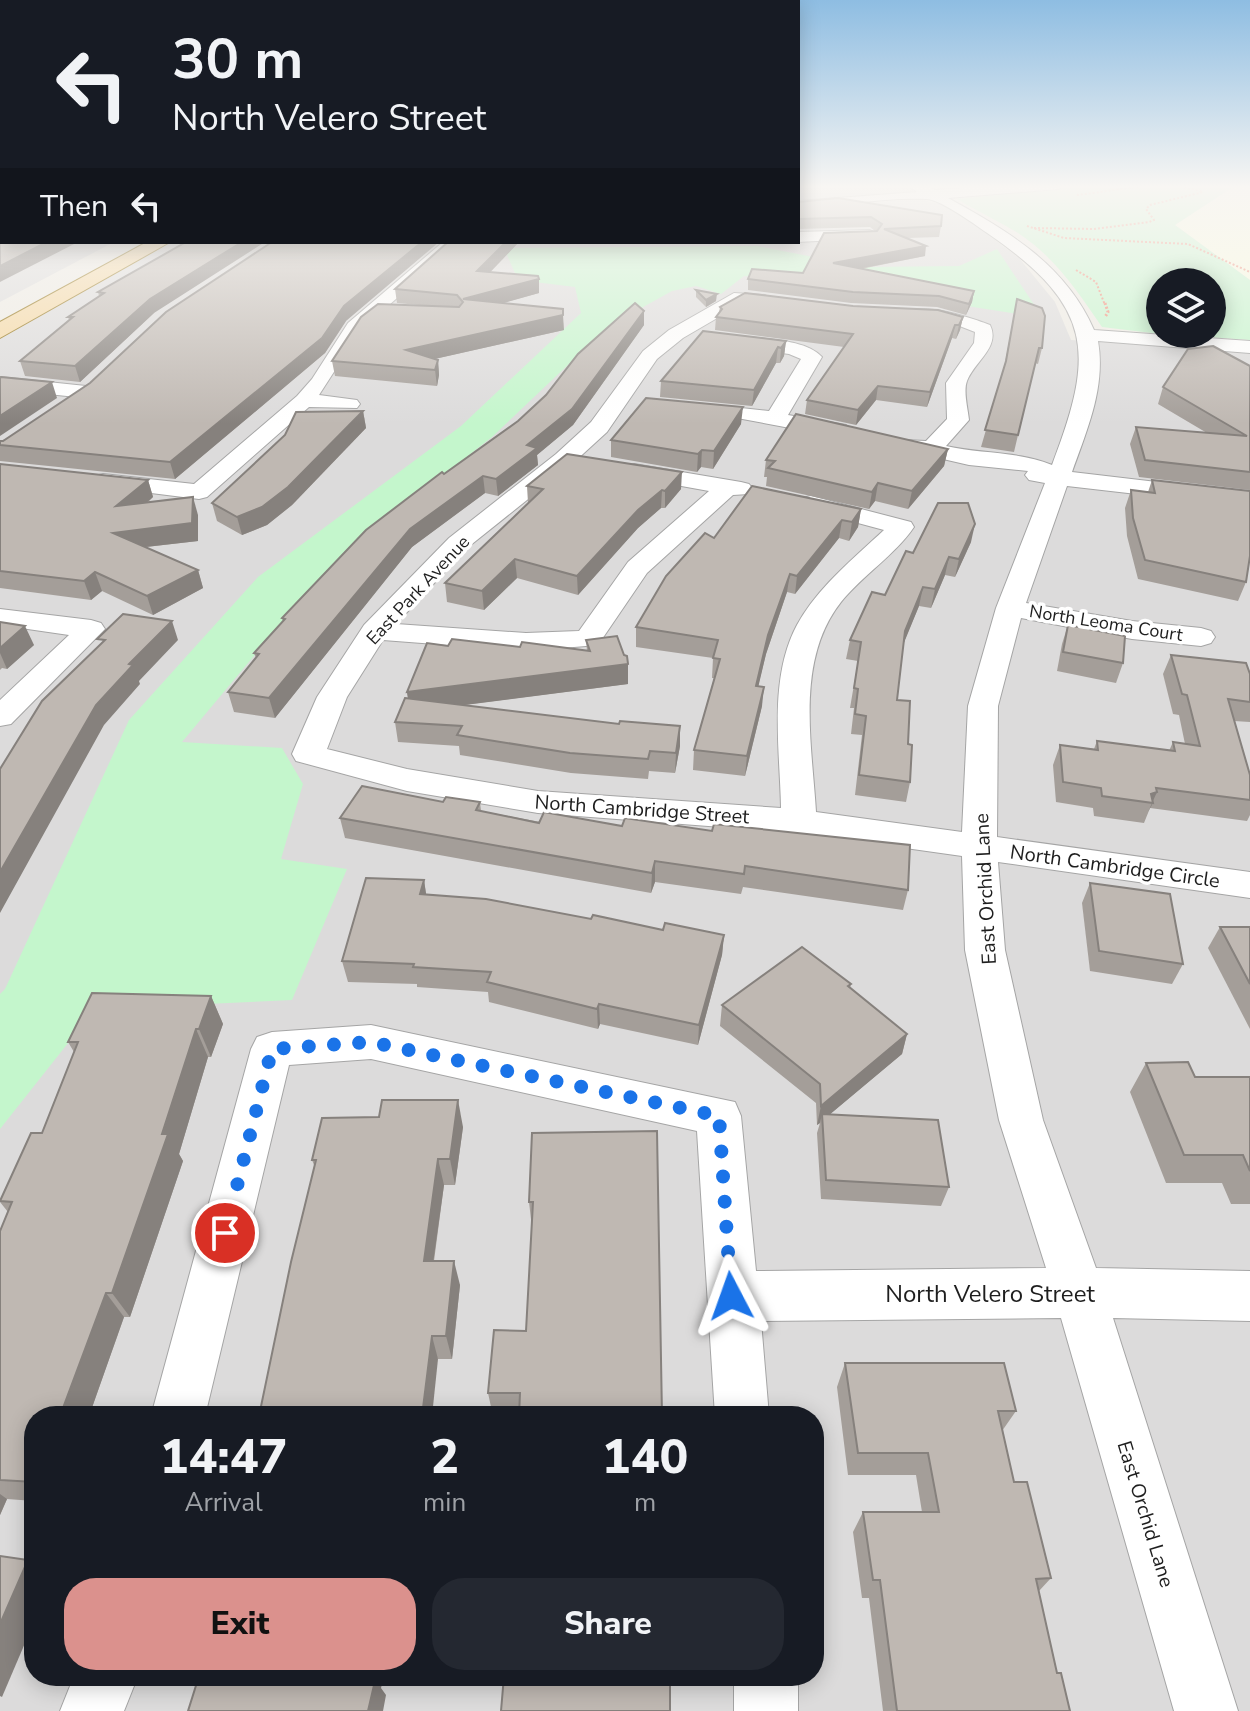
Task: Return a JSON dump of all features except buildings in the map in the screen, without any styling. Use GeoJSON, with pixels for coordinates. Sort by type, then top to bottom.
{"type":"FeatureCollection","features":[{"type":"Feature","properties":{"kind":"main road"},"geometry":{"type":"LineString","coordinates":[[27,293],[80,265]]}},
{"type":"Feature","properties":{"kind":"main road"},"geometry":{"type":"LineString","coordinates":[[0,331],[120,265]]}},
{"type":"Feature","properties":{"kind":"street"},"geometry":{"type":"LineString","coordinates":[[76,478],[199,492],[304,400],[320,382],[354,327],[425,265]]}},
{"type":"Feature","properties":{"kind":"street","name":"East Orchid Lane"},"geometry":{"type":"LineString","coordinates":[[1037,265],[1050,276],[1071,303],[1088,335],[1088,388],[1080,419],[1010,608],[983,706],[979,847],[985,950],[1021,1120],[1079,1293],[1206,1711]]}},
{"type":"Feature","properties":{"kind":"street","name":"East Park Avenue"},"geometry":{"type":"LineString","coordinates":[[308,754],[332,697],[374,631],[458,543],[564,459],[599,427],[650,355],[676,334],[740,297],[783,302]]}},
{"type":"Feature","properties":{"kind":"street"},"geometry":{"type":"LineString","coordinates":[[374,309],[405,312]]}},
{"type":"Feature","properties":{"kind":"street"},"geometry":{"type":"LineString","coordinates":[[894,314],[937,315],[984,329],[983,343],[956,383],[958,420],[931,449]]}},
{"type":"Feature","properties":{"kind":"street"},"geometry":{"type":"LineString","coordinates":[[676,334],[793,349],[812,357],[775,418]]}},
{"type":"Feature","properties":{"kind":"street"},"geometry":{"type":"LineString","coordinates":[[1088,335],[1250,347]]}},
{"type":"Feature","properties":{"kind":"street"},"geometry":{"type":"LineString","coordinates":[[0,383],[91,387],[65,407]]}},
{"type":"Feature","properties":{"kind":"street"},"geometry":{"type":"LineString","coordinates":[[304,400],[350,404]]}},
{"type":"Feature","properties":{"kind":"street"},"geometry":{"type":"LineString","coordinates":[[616,402],[646,405]]}},
{"type":"Feature","properties":{"kind":"street"},"geometry":{"type":"LineString","coordinates":[[676,407],[775,418],[859,434]]}},
{"type":"Feature","properties":{"kind":"street"},"geometry":{"type":"LineString","coordinates":[[888,440],[969,458],[984,467],[1130,488],[1250,500]]}},
{"type":"Feature","properties":{"kind":"street"},"geometry":{"type":"LineString","coordinates":[[564,459],[760,493]]}},
{"type":"Feature","properties":{"kind":"street"},"geometry":{"type":"LineString","coordinates":[[374,631],[526,642],[588,639],[637,568],[728,487]]}},
{"type":"Feature","properties":{"kind":"street"},"geometry":{"type":"LineString","coordinates":[[791,499],[902,527],[836,590],[810,628],[796,672],[799,821]]}},
{"type":"Feature","properties":{"kind":"street","name":"North Leoma Court"},"geometry":{"type":"LineString","coordinates":[[1010,608],[1132,630],[1201,637]]}},
{"type":"Feature","properties":{"kind":"street"},"geometry":{"type":"LineString","coordinates":[[0,617],[91,629],[0,717]]}},
{"type":"Feature","properties":{"kind":"street","name":"North Cambridge Street"},"geometry":{"type":"LineString","coordinates":[[308,754],[407,780],[538,802],[799,821],[979,847]]}},
{"type":"Feature","properties":{"kind":"street","name":"North Cambridge Circle"},"geometry":{"type":"LineString","coordinates":[[979,847],[1250,885]]}},
{"type":"Feature","properties":{"kind":"street"},"geometry":{"type":"LineString","coordinates":[[181,1406],[272,1049],[371,1042],[719,1116],[741,1406]]}},
{"type":"Feature","properties":{"kind":"street","name":"North Velero Street"},"geometry":{"type":"LineString","coordinates":[[731,1296],[1079,1293],[1250,1296]]}},
{"type":"Feature","properties":{"kind":"street"},"geometry":{"type":"LineString","coordinates":[[92,1711],[102,1686]]}},
{"type":"Feature","properties":{"kind":"street"},"geometry":{"type":"LineString","coordinates":[[766,1686],[766,1711]]}},
{"type":"Feature","properties":{"kind":"shaded area"},"geometry":{"type":"Polygon","coordinates":[[[0,265],[71,265],[0,302],[0,265]]]}},
{"type":"Feature","properties":{"kind":"shaded area"},"geometry":{"type":"Polygon","coordinates":[[[131,265],[1025,265],[1055,302],[1071,340],[1146,345],[1146,348],[1250,352],[1250,1711],[0,1711],[0,338],[131,265]]]}},
{"type":"Feature","properties":{"kind":"shaded area"},"geometry":{"type":"Polygon","coordinates":[[[1229,265],[1250,265],[1250,280],[1229,265]]]}},
{"type":"Feature","properties":{"kind":"green space"},"geometry":{"type":"Polygon","coordinates":[[[511,265],[1008,265],[1043,318],[819,283],[744,276],[721,294],[696,286],[672,291],[609,326],[492,437],[378,527],[294,608],[182,742],[282,748],[303,784],[281,859],[347,869],[292,1000],[95,1009],[0,1129],[0,994],[129,720],[258,577],[461,426],[581,313],[575,287],[518,280],[511,265]]]}},
{"type":"Feature","properties":{"kind":"green space"},"geometry":{"type":"Polygon","coordinates":[[[1055,265],[1229,265],[1250,280],[1250,340],[1226,338],[1226,268],[1146,268],[1146,332],[1102,327],[1055,265]]]}},
{"type":"Feature","properties":{"kind":"route"},"geometry":{"type":"LineString","coordinates":[[225,1233],[272,1049],[371,1042],[719,1116],[731,1296]]}}]}
